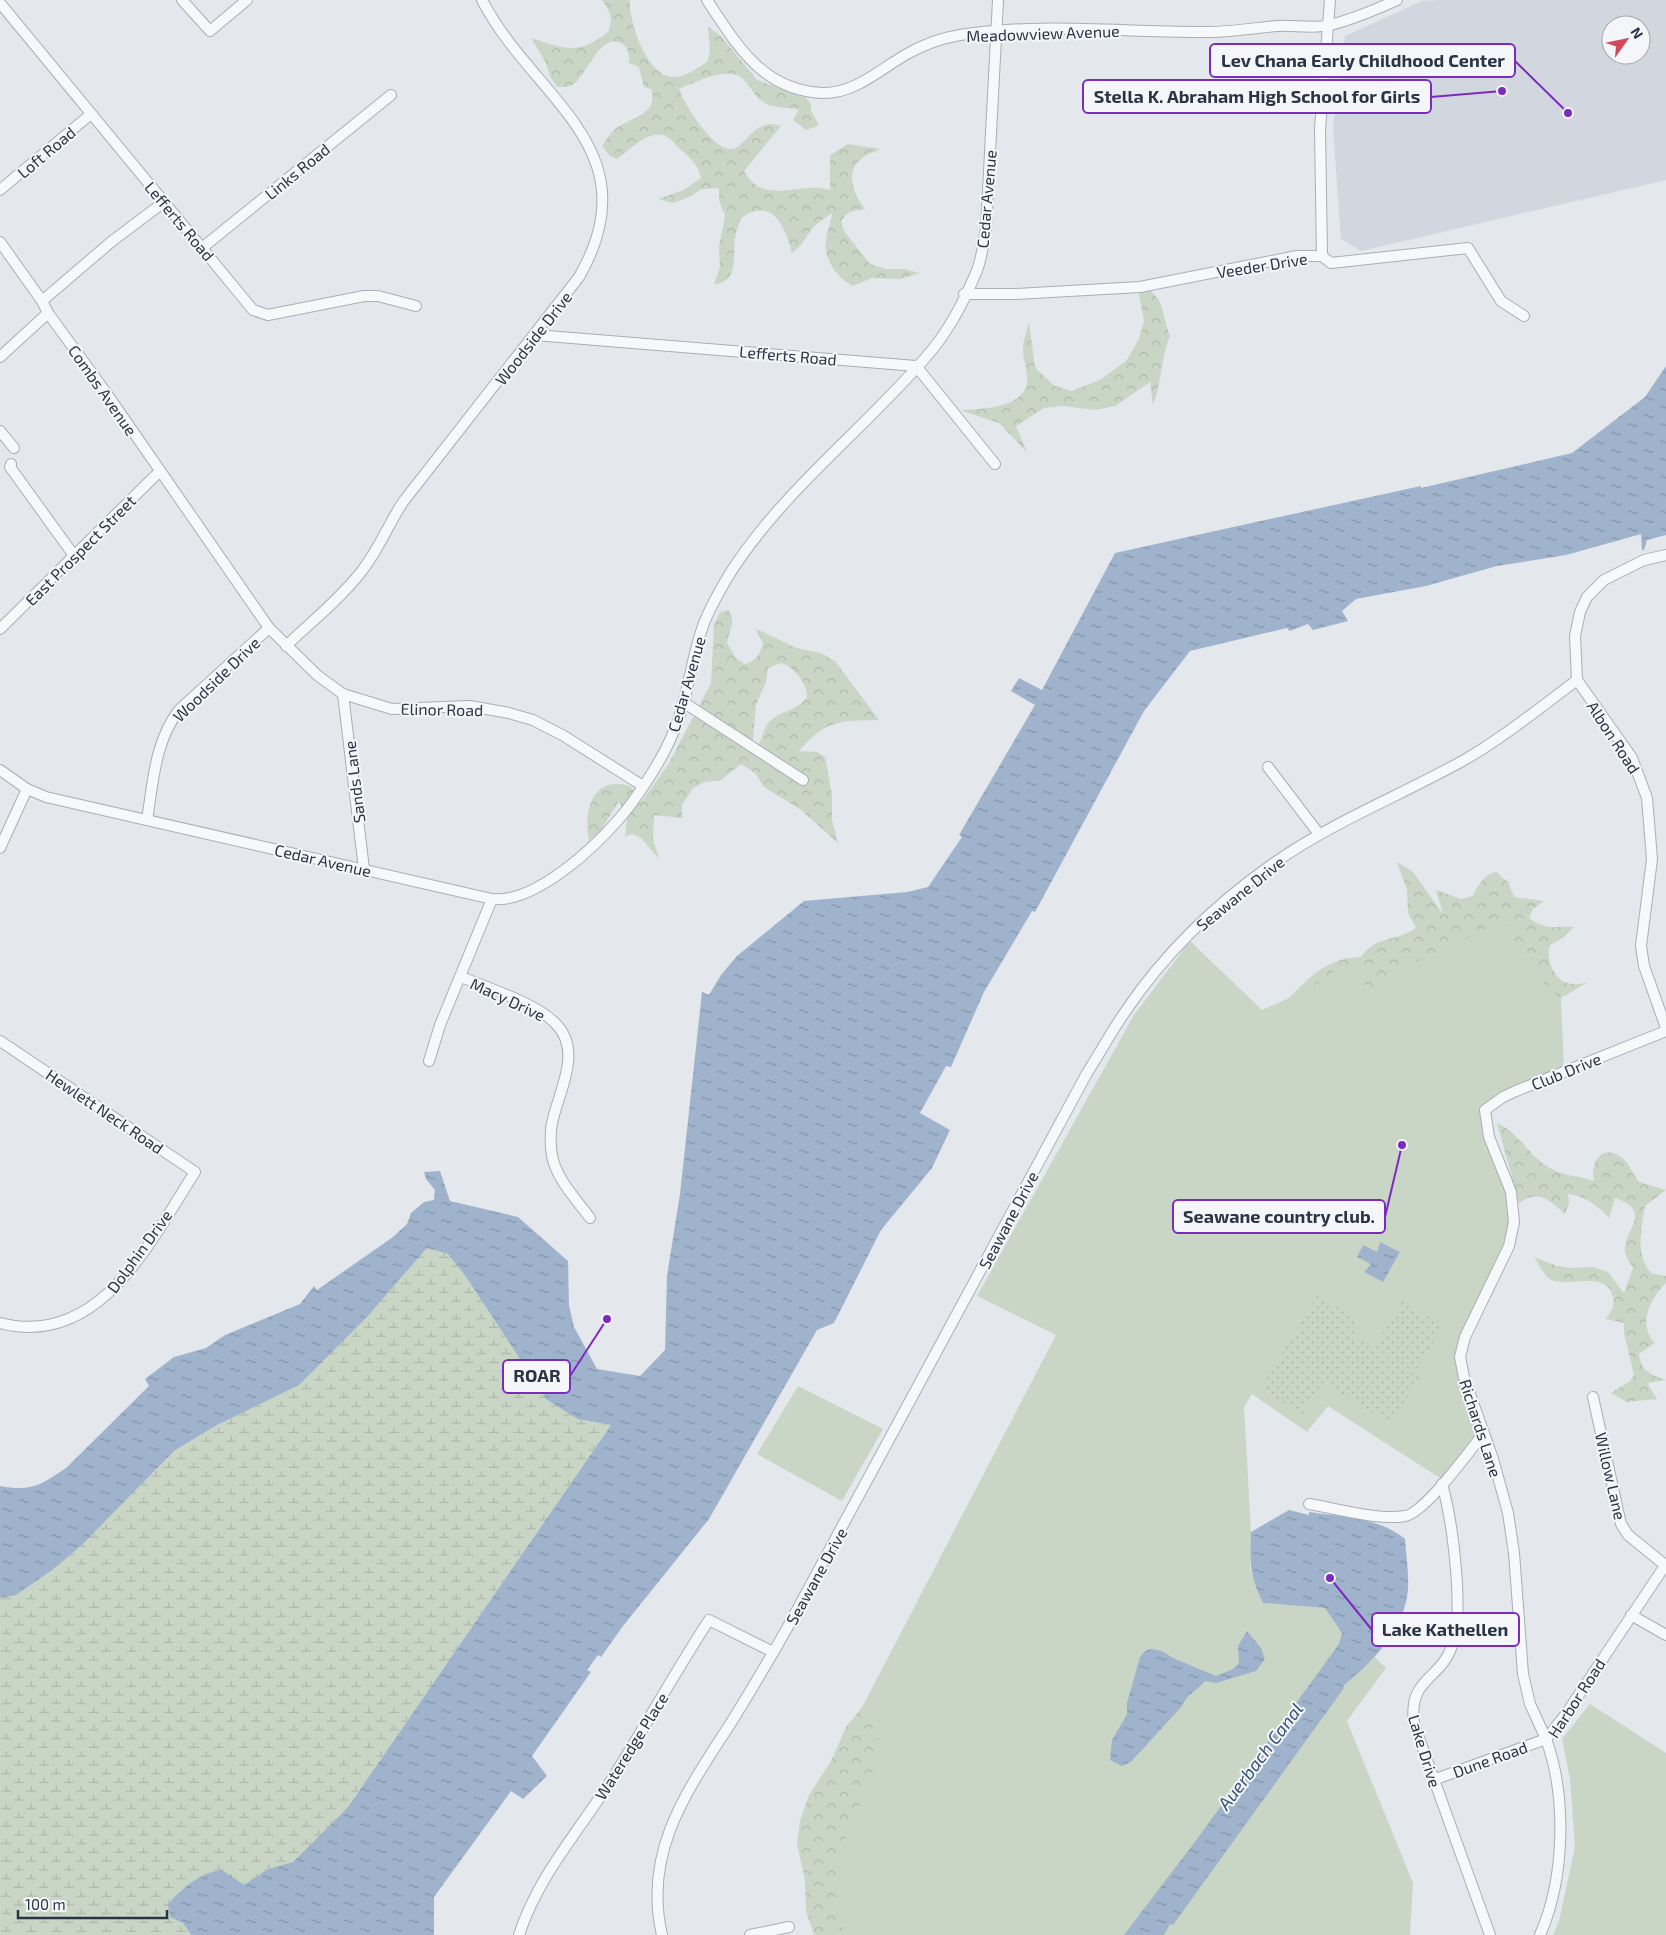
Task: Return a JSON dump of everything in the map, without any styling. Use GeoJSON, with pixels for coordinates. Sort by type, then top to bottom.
{"type":"FeatureCollection","features":[{"type":"Feature","properties":{"kind":"street"},"geometry":{"type":"LineString","coordinates":[[182,0],[210,31],[247,0]]}},
{"type":"Feature","properties":{"kind":"street","name":"Woodside Drive"},"geometry":{"type":"LineString","coordinates":[[286,646],[360,573],[374,554],[387,526],[403,502],[580,277],[594,251],[602,221],[600,180],[585,137],[570,114],[514,49],[482,0]]}},
{"type":"Feature","properties":{"kind":"street","name":"Meadowview Avenue"},"geometry":{"type":"LineString","coordinates":[[707,0],[751,61],[768,76],[793,88],[822,93],[836,92],[859,84],[928,43],[960,35],[996,32],[1112,29],[1211,32],[1296,25],[1327,26],[1364,15],[1397,0]]}},
{"type":"Feature","properties":{"kind":"street","name":"Cedar Avenue"},"geometry":{"type":"LineString","coordinates":[[0,770],[27,789],[46,797],[492,899],[510,898],[527,892],[565,870],[608,830],[631,804],[660,759],[674,733],[702,629],[712,605],[730,573],[779,511],[932,349],[949,325],[979,265],[986,228],[998,0]]}},
{"type":"Feature","properties":{"kind":"street"},"geometry":{"type":"LineString","coordinates":[[1322,256],[1320,129],[1330,0]]}},
{"type":"Feature","properties":{"kind":"street","name":"Lefferts Road"},"geometry":{"type":"LineString","coordinates":[[0,4],[253,310],[268,315],[364,296],[378,296],[416,306]]}},
{"type":"Feature","properties":{"kind":"street","name":"Links Road"},"geometry":{"type":"LineString","coordinates":[[202,248],[391,95]]}},
{"type":"Feature","properties":{"kind":"street","name":"Loft Road"},"geometry":{"type":"LineString","coordinates":[[0,190],[91,114]]}},
{"type":"Feature","properties":{"kind":"street"},"geometry":{"type":"LineString","coordinates":[[42,301],[111,242],[164,202]]}},
{"type":"Feature","properties":{"kind":"street","name":"Combs Avenue"},"geometry":{"type":"LineString","coordinates":[[0,242],[207,538]]}},
{"type":"Feature","properties":{"kind":"street","name":"Veeder Drive"},"geometry":{"type":"LineString","coordinates":[[964,294],[1015,294],[1140,287],[1297,256],[1322,256],[1331,263],[1468,248],[1501,301],[1524,316]]}},
{"type":"Feature","properties":{"kind":"street"},"geometry":{"type":"LineString","coordinates":[[0,357],[48,313]]}},
{"type":"Feature","properties":{"kind":"street","name":"Lefferts Road"},"geometry":{"type":"LineString","coordinates":[[535,335],[916,366]]}},
{"type":"Feature","properties":{"kind":"street"},"geometry":{"type":"LineString","coordinates":[[916,366],[995,464]]}},
{"type":"Feature","properties":{"kind":"street"},"geometry":{"type":"LineString","coordinates":[[0,431],[14,448]]}},
{"type":"Feature","properties":{"kind":"street"},"geometry":{"type":"LineString","coordinates":[[11,464],[10,467],[75,556]]}},
{"type":"Feature","properties":{"kind":"street","name":"East Prospect Street"},"geometry":{"type":"LineString","coordinates":[[0,629],[160,471]]}},
{"type":"Feature","properties":{"kind":"street","name":"Elinor Road"},"geometry":{"type":"LineString","coordinates":[[207,538],[269,628],[317,675],[343,694],[392,709],[470,706],[509,713],[533,720],[564,736],[643,786]]}},
{"type":"Feature","properties":{"kind":"street"},"geometry":{"type":"LineString","coordinates":[[1577,680],[1575,636],[1580,612],[1587,596],[1604,580],[1622,569],[1644,560],[1666,555]]}},
{"type":"Feature","properties":{"kind":"street","name":"Woodside Drive"},"geometry":{"type":"LineString","coordinates":[[146,820],[160,747],[170,721],[179,710],[269,628]]}},
{"type":"Feature","properties":{"kind":"street","name":"Seawane Drive"},"geometry":{"type":"LineString","coordinates":[[662,1935],[658,1914],[658,1878],[666,1837],[686,1792],[773,1652],[838,1537],[1087,1073],[1125,1012],[1168,957],[1208,916],[1272,864],[1319,834],[1468,757],[1521,722],[1577,680]]}},
{"type":"Feature","properties":{"kind":"street","name":"Albon Road"},"geometry":{"type":"LineString","coordinates":[[1577,680],[1632,758],[1647,798],[1652,859],[1641,946],[1644,966],[1666,1030]]}},
{"type":"Feature","properties":{"kind":"street","name":"Sands Lane"},"geometry":{"type":"LineString","coordinates":[[343,694],[364,869]]}},
{"type":"Feature","properties":{"kind":"street"},"geometry":{"type":"LineString","coordinates":[[683,702],[803,780]]}},
{"type":"Feature","properties":{"kind":"street"},"geometry":{"type":"LineString","coordinates":[[1268,767],[1319,834]]}},
{"type":"Feature","properties":{"kind":"street"},"geometry":{"type":"LineString","coordinates":[[0,848],[27,789]]}},
{"type":"Feature","properties":{"kind":"street","name":"Macy Drive"},"geometry":{"type":"LineString","coordinates":[[429,1060],[440,1025],[462,977],[492,899]]}},
{"type":"Feature","properties":{"kind":"street","name":"Macy Drive"},"geometry":{"type":"LineString","coordinates":[[462,977],[539,1010],[555,1022],[562,1032],[567,1047],[569,1063],[552,1121],[551,1146],[555,1167],[562,1180],[590,1218]]}},
{"type":"Feature","properties":{"kind":"street","name":"Club Drive"},"geometry":{"type":"LineString","coordinates":[[1486,1127],[1485,1110],[1503,1097],[1666,1030]]}},
{"type":"Feature","properties":{"kind":"street","name":"Hewlett Neck Road"},"geometry":{"type":"LineString","coordinates":[[0,1041],[195,1172],[186,1186]]}},
{"type":"Feature","properties":{"kind":"street","name":"Richards Lane"},"geometry":{"type":"LineString","coordinates":[[1486,1127],[1511,1192],[1515,1213],[1509,1246],[1465,1336],[1460,1357],[1464,1377],[1484,1433],[1508,1514],[1514,1552],[1518,1633],[1523,1674],[1530,1704],[1546,1739]]}},
{"type":"Feature","properties":{"kind":"street","name":"Dolphin Drive"},"geometry":{"type":"LineString","coordinates":[[0,1323],[23,1327],[41,1326],[82,1313],[98,1304],[119,1283],[132,1266],[186,1186]]}},
{"type":"Feature","properties":{"kind":"street","name":"Willow Lane"},"geometry":{"type":"LineString","coordinates":[[1593,1398],[1621,1524],[1628,1535],[1666,1565]]}},
{"type":"Feature","properties":{"kind":"street"},"geometry":{"type":"LineString","coordinates":[[1308,1504],[1385,1516],[1405,1516],[1422,1506],[1484,1433]]}},
{"type":"Feature","properties":{"kind":"street","name":"Lake Drive"},"geometry":{"type":"LineString","coordinates":[[1442,1484],[1450,1520],[1454,1555],[1457,1612],[1454,1635],[1452,1648],[1421,1686],[1412,1706],[1414,1724],[1433,1780],[1490,1935]]}},
{"type":"Feature","properties":{"kind":"street","name":"Harbor Road"},"geometry":{"type":"LineString","coordinates":[[1540,1935],[1550,1909],[1558,1869],[1561,1831],[1552,1754],[1546,1739],[1566,1714],[1631,1614],[1666,1565]]}},
{"type":"Feature","properties":{"kind":"street"},"geometry":{"type":"LineString","coordinates":[[1631,1614],[1666,1634]]}},
{"type":"Feature","properties":{"kind":"street","name":"Wateredge Place"},"geometry":{"type":"LineString","coordinates":[[519,1935],[544,1876],[611,1780],[708,1620],[773,1652]]}},
{"type":"Feature","properties":{"kind":"street","name":"Dune Road"},"geometry":{"type":"LineString","coordinates":[[1433,1780],[1546,1739]]}},
{"type":"Feature","properties":{"kind":"street"},"geometry":{"type":"LineString","coordinates":[[750,1935],[788,1927]]}},
{"type":"Feature","properties":{"kind":"shaded area"},"geometry":{"type":"Polygon","coordinates":[[[1666,0],[1666,180],[1361,251],[1341,239],[1333,128],[1345,36],[1422,1],[1666,0]]]}},
{"type":"Feature","properties":{"kind":"green space"},"geometry":{"type":"Polygon","coordinates":[[[602,0],[630,0],[632,20],[641,46],[647,57],[663,74],[672,77],[682,76],[707,62],[710,52],[708,27],[721,36],[757,80],[806,98],[811,104],[811,111],[818,126],[806,130],[793,120],[799,109],[778,107],[765,103],[758,98],[742,78],[736,75],[728,74],[710,77],[679,89],[701,126],[717,143],[725,148],[732,149],[737,147],[757,129],[764,126],[771,124],[781,126],[744,171],[752,182],[762,188],[772,191],[806,188],[830,190],[830,155],[848,144],[881,149],[864,157],[855,167],[852,179],[853,186],[865,209],[852,212],[843,218],[841,221],[844,231],[870,264],[886,269],[904,269],[920,273],[900,279],[872,278],[853,286],[842,279],[833,268],[827,255],[826,241],[832,213],[814,226],[800,246],[792,253],[786,233],[776,218],[769,213],[761,211],[752,212],[741,218],[735,235],[734,259],[731,273],[728,279],[722,283],[714,284],[720,267],[719,247],[725,216],[719,200],[719,188],[702,189],[689,197],[673,203],[658,199],[684,190],[701,178],[694,162],[688,156],[667,137],[660,135],[647,137],[617,159],[610,156],[602,146],[614,130],[647,110],[653,98],[651,89],[644,87],[639,67],[629,63],[629,54],[626,47],[614,41],[607,43],[595,55],[580,78],[573,85],[557,87],[550,76],[545,61],[531,38],[572,48],[589,44],[609,31],[610,14],[602,0]]]}},
{"type":"Feature","properties":{"kind":"green space"},"geometry":{"type":"Polygon","coordinates":[[[1137,283],[1154,294],[1158,299],[1170,336],[1153,405],[1150,382],[1115,406],[1096,410],[1063,406],[1044,408],[1016,426],[1027,452],[999,423],[960,410],[999,406],[1009,403],[1024,392],[1027,379],[1023,346],[1029,322],[1035,368],[1055,386],[1072,391],[1100,380],[1126,361],[1139,339],[1144,321],[1137,283]]]}},
{"type":"Feature","properties":{"kind":"green space"},"geometry":{"type":"Polygon","coordinates":[[[728,610],[731,614],[732,626],[727,643],[735,657],[744,664],[757,657],[763,643],[755,628],[796,648],[821,653],[835,661],[879,720],[843,722],[826,727],[799,751],[817,752],[825,757],[832,795],[832,820],[838,843],[801,810],[764,787],[755,773],[741,764],[721,780],[705,782],[693,788],[682,805],[682,818],[654,815],[653,839],[659,859],[641,838],[633,834],[625,836],[627,820],[619,801],[601,830],[589,840],[588,812],[595,795],[601,789],[608,785],[628,785],[641,802],[668,765],[711,683],[714,625],[720,612],[728,610]],[[781,663],[768,668],[766,682],[756,705],[752,752],[756,749],[767,725],[774,717],[799,705],[807,697],[807,692],[799,676],[781,663]]]}},
{"type":"Feature","properties":{"kind":"green space"},"geometry":{"type":"Polygon","coordinates":[[[1397,862],[1413,872],[1443,914],[1436,890],[1461,899],[1473,896],[1482,881],[1488,875],[1496,872],[1508,882],[1514,897],[1544,901],[1533,909],[1529,918],[1546,926],[1574,927],[1563,938],[1550,945],[1549,957],[1553,970],[1561,980],[1567,983],[1588,982],[1561,998],[1542,980],[1521,951],[1512,936],[1512,925],[1491,927],[1400,968],[1381,981],[1371,997],[1358,970],[1343,969],[1302,993],[1289,998],[1313,975],[1329,964],[1349,958],[1361,957],[1374,945],[1401,936],[1416,928],[1408,913],[1407,890],[1397,862]]]}},
{"type":"Feature","properties":{"kind":"green space"},"geometry":{"type":"Polygon","coordinates":[[[1516,909],[1561,998],[1564,1072],[1488,1106],[1485,1119],[1518,1210],[1509,1255],[1463,1341],[1460,1363],[1483,1432],[1443,1480],[1328,1406],[1307,1432],[1252,1394],[1244,1407],[1251,1532],[1250,1569],[1263,1603],[1325,1608],[1386,1668],[1347,1721],[1413,1883],[1410,1935],[829,1935],[856,1719],[1056,1335],[977,1296],[1134,1015],[1190,941],[1262,1010],[1289,998],[1341,963],[1516,909]]]}},
{"type":"Feature","properties":{"kind":"green space"},"geometry":{"type":"Polygon","coordinates":[[[1497,1123],[1505,1127],[1536,1157],[1555,1171],[1594,1181],[1594,1168],[1598,1157],[1608,1152],[1614,1153],[1626,1162],[1639,1182],[1666,1190],[1645,1206],[1640,1241],[1643,1258],[1651,1273],[1666,1276],[1666,1283],[1651,1304],[1646,1320],[1650,1336],[1655,1343],[1639,1354],[1644,1368],[1666,1380],[1647,1383],[1657,1399],[1627,1402],[1611,1393],[1630,1381],[1634,1375],[1624,1333],[1624,1323],[1606,1319],[1612,1310],[1613,1304],[1612,1294],[1608,1287],[1602,1283],[1586,1281],[1554,1281],[1545,1274],[1534,1257],[1557,1266],[1570,1268],[1593,1267],[1608,1272],[1624,1293],[1633,1268],[1625,1250],[1634,1221],[1633,1209],[1627,1203],[1615,1198],[1609,1218],[1590,1202],[1568,1194],[1569,1203],[1565,1214],[1544,1198],[1532,1197],[1519,1203],[1497,1123]]]}},
{"type":"Feature","properties":{"kind":"green space"},"geometry":{"type":"Polygon","coordinates":[[[427,1248],[448,1254],[466,1277],[547,1400],[578,1419],[611,1425],[348,1807],[293,1862],[268,1869],[244,1886],[222,1870],[204,1875],[179,1891],[183,1923],[191,1935],[0,1935],[0,1598],[16,1595],[51,1571],[81,1546],[174,1451],[217,1425],[367,1317],[427,1248]]]}},
{"type":"Feature","properties":{"kind":"green space"},"geometry":{"type":"Polygon","coordinates":[[[1318,1295],[1360,1321],[1352,1335],[1420,1377],[1391,1424],[1323,1382],[1302,1415],[1260,1389],[1318,1295]]]}},
{"type":"Feature","properties":{"kind":"green space"},"geometry":{"type":"Polygon","coordinates":[[[1402,1301],[1443,1326],[1415,1372],[1374,1347],[1402,1301]]]}},
{"type":"Feature","properties":{"kind":"green space"},"geometry":{"type":"Polygon","coordinates":[[[798,1386],[883,1429],[842,1501],[757,1454],[798,1386]]]}},
{"type":"Feature","properties":{"kind":"green space"},"geometry":{"type":"Polygon","coordinates":[[[1590,1704],[1666,1753],[1666,1935],[1553,1935],[1559,1921],[1575,1847],[1570,1779],[1562,1739],[1590,1704]]]}},
{"type":"Feature","properties":{"kind":"green space"},"geometry":{"type":"Polygon","coordinates":[[[864,1705],[877,1736],[879,1757],[847,1836],[837,1873],[838,1900],[844,1935],[814,1935],[806,1911],[805,1880],[797,1844],[800,1821],[809,1795],[831,1761],[846,1727],[864,1705]]]}},
{"type":"Feature","properties":{"kind":"water"},"geometry":{"type":"Polygon","coordinates":[[[1666,366],[1666,535],[1647,540],[1644,550],[1642,550],[1641,534],[1566,555],[1497,566],[1426,586],[1356,599],[1342,611],[1348,621],[1313,630],[1308,624],[1290,631],[1287,628],[1190,651],[1144,711],[1035,912],[1032,911],[984,992],[951,1067],[946,1066],[920,1113],[950,1130],[932,1168],[881,1230],[834,1323],[817,1330],[709,1519],[623,1626],[601,1657],[598,1655],[587,1670],[591,1672],[532,1756],[547,1776],[523,1799],[511,1791],[434,1897],[434,1935],[191,1935],[183,1923],[170,1917],[168,1905],[192,1882],[206,1874],[222,1870],[244,1885],[268,1869],[293,1862],[348,1807],[611,1425],[578,1419],[547,1400],[466,1277],[448,1254],[427,1248],[367,1317],[299,1385],[217,1425],[174,1451],[81,1546],[51,1571],[16,1595],[0,1598],[0,1486],[20,1488],[35,1486],[49,1479],[66,1468],[149,1386],[145,1379],[174,1357],[206,1348],[225,1335],[300,1304],[314,1286],[317,1290],[393,1237],[407,1224],[411,1213],[424,1202],[434,1200],[435,1190],[426,1179],[424,1172],[440,1171],[450,1201],[518,1217],[568,1261],[569,1305],[574,1327],[597,1369],[640,1376],[665,1350],[667,1276],[680,1194],[702,992],[709,995],[721,975],[737,956],[804,901],[907,892],[928,887],[962,837],[959,835],[1035,705],[1011,691],[1019,678],[1042,690],[1115,553],[1421,486],[1421,488],[1572,453],[1645,397],[1666,366]]]}},
{"type":"Feature","properties":{"kind":"water"},"geometry":{"type":"Polygon","coordinates":[[[1380,1242],[1400,1252],[1383,1282],[1364,1272],[1371,1264],[1357,1257],[1363,1245],[1377,1252],[1380,1242]]]}},
{"type":"Feature","properties":{"kind":"water","name":"Auerbach Canal"},"geometry":{"type":"Polygon","coordinates":[[[1289,1510],[1309,1515],[1309,1512],[1372,1522],[1384,1526],[1405,1539],[1408,1589],[1406,1604],[1401,1618],[1376,1656],[1343,1686],[1344,1688],[1173,1925],[1170,1924],[1164,1935],[1124,1935],[1194,1843],[1339,1644],[1342,1633],[1325,1608],[1263,1603],[1255,1584],[1251,1561],[1251,1532],[1289,1510]]]}},
{"type":"Feature","properties":{"kind":"water"},"geometry":{"type":"Polygon","coordinates":[[[1247,1631],[1261,1648],[1265,1659],[1256,1671],[1216,1683],[1205,1681],[1187,1698],[1182,1706],[1131,1762],[1122,1766],[1110,1760],[1112,1740],[1127,1714],[1127,1703],[1140,1657],[1145,1651],[1151,1649],[1162,1651],[1173,1658],[1216,1676],[1233,1669],[1239,1663],[1238,1646],[1247,1631]]]}},
{"type":"Feature","properties":{"kind":"place","name":"Stella K. Abraham High School for Girls"},"geometry":{"type":"Point","coordinates":[1502,91]}},
{"type":"Feature","properties":{"kind":"place","name":"Lev Chana Early Childhood Center"},"geometry":{"type":"Point","coordinates":[1568,113]}},
{"type":"Feature","properties":{"kind":"place","name":"Seawane country club."},"geometry":{"type":"Point","coordinates":[1402,1145]}},
{"type":"Feature","properties":{"kind":"place","name":"ROAR"},"geometry":{"type":"Point","coordinates":[607,1319]}},
{"type":"Feature","properties":{"kind":"place","name":"Lake Kathellen"},"geometry":{"type":"Point","coordinates":[1330,1578]}}]}
